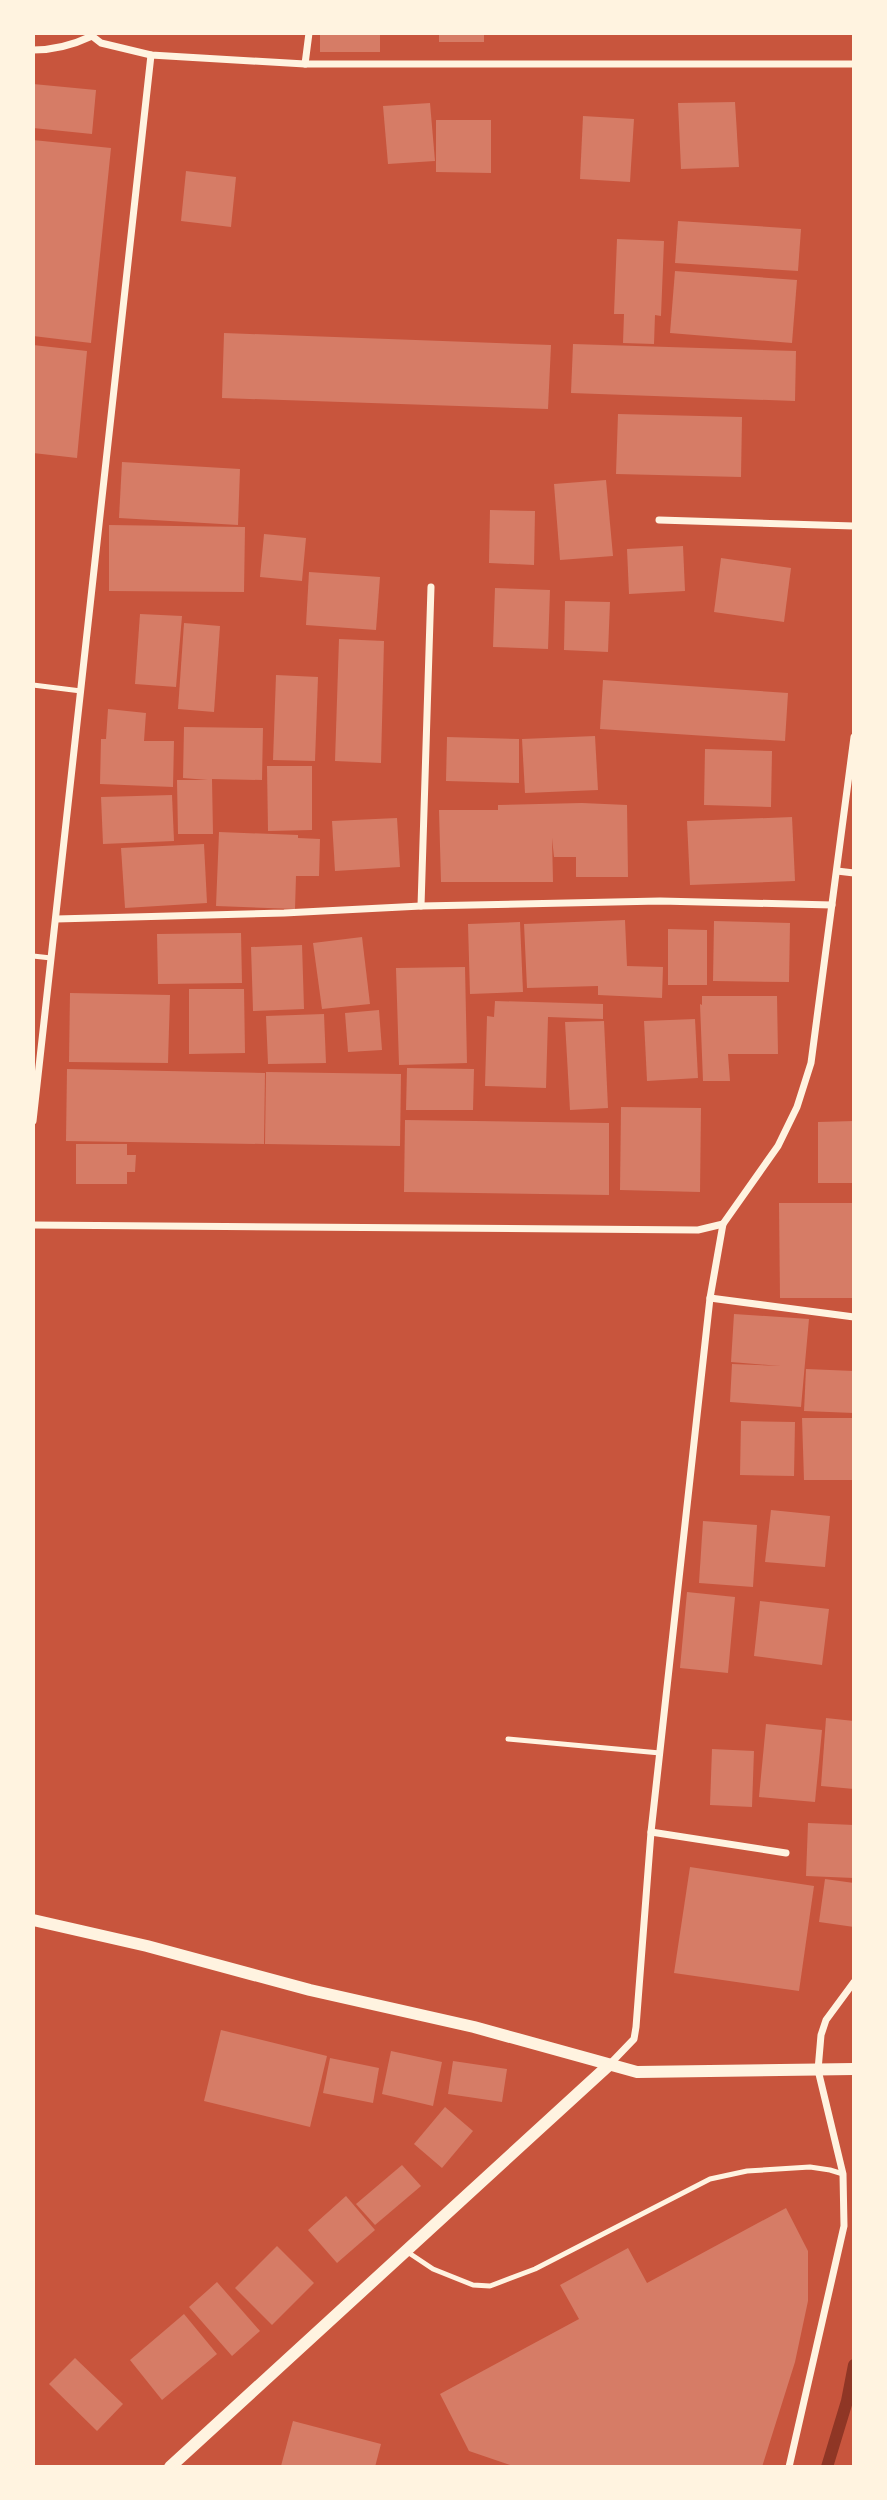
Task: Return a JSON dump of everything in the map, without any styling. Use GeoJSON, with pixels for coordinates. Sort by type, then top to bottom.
{"type":"FeatureCollection","features":[{"type":"Feature","properties":{"kind":"street"},"geometry":{"type":"LineString","coordinates":[[305,64],[309,33]]}},
{"type":"Feature","properties":{"kind":"street"},"geometry":{"type":"LineString","coordinates":[[33,50],[47,50],[77,43],[92,35],[101,43],[151,54],[305,64],[854,64]]}},
{"type":"Feature","properties":{"kind":"street"},"geometry":{"type":"LineString","coordinates":[[33,1121],[151,54]]}},
{"type":"Feature","properties":{"kind":"street"},"geometry":{"type":"LineString","coordinates":[[659,520],[854,526]]}},
{"type":"Feature","properties":{"kind":"street"},"geometry":{"type":"LineString","coordinates":[[421,906],[431,587]]}},
{"type":"Feature","properties":{"kind":"street"},"geometry":{"type":"LineString","coordinates":[[170,2467],[609,2065],[634,2039],[651,1832],[710,1298],[723,1224],[778,1146],[797,1107],[811,1063],[854,737]]}},
{"type":"Feature","properties":{"kind":"street"},"geometry":{"type":"LineString","coordinates":[[837,871],[854,873]]}},
{"type":"Feature","properties":{"kind":"street"},"geometry":{"type":"LineString","coordinates":[[56,919],[284,913],[421,906],[660,901],[832,905]]}},
{"type":"Feature","properties":{"kind":"street"},"geometry":{"type":"LineString","coordinates":[[33,1225],[698,1230],[723,1224]]}},
{"type":"Feature","properties":{"kind":"street"},"geometry":{"type":"LineString","coordinates":[[710,1298],[854,1317]]}},
{"type":"Feature","properties":{"kind":"street"},"geometry":{"type":"LineString","coordinates":[[651,1832],[786,1853]]}},
{"type":"Feature","properties":{"kind":"street"},"geometry":{"type":"LineString","coordinates":[[33,1920],[310,1990],[474,2027],[637,2072],[851,2069]]}},
{"type":"Feature","properties":{"kind":"street"},"geometry":{"type":"LineString","coordinates":[[789,2467],[844,2226],[843,2174],[818,2070],[825,2020],[854,1982]]}},
{"type":"Feature","properties":{"kind":"lane"},"geometry":{"type":"LineString","coordinates":[[33,685],[81,691]]}},
{"type":"Feature","properties":{"kind":"lane"},"geometry":{"type":"LineString","coordinates":[[33,956],[51,958]]}},
{"type":"Feature","properties":{"kind":"lane"},"geometry":{"type":"LineString","coordinates":[[508,1739],[660,1753]]}},
{"type":"Feature","properties":{"kind":"lane"},"geometry":{"type":"LineString","coordinates":[[405,2251],[443,2273],[473,2285],[490,2286],[535,2269],[710,2179],[747,2171],[810,2167],[830,2169],[843,2174]]}},
{"type":"Feature","properties":{"kind":"building"},"geometry":{"type":"Polygon","coordinates":[[[320,33],[380,33],[380,52],[320,52],[320,33]]]}},
{"type":"Feature","properties":{"kind":"building"},"geometry":{"type":"Polygon","coordinates":[[[439,33],[484,33],[484,42],[439,42],[439,33]]]}},
{"type":"Feature","properties":{"kind":"building"},"geometry":{"type":"Polygon","coordinates":[[[33,84],[96,90],[92,134],[33,128],[33,84]]]}},
{"type":"Feature","properties":{"kind":"building"},"geometry":{"type":"Polygon","coordinates":[[[735,102],[739,167],[681,169],[678,103],[735,102]]]}},
{"type":"Feature","properties":{"kind":"building"},"geometry":{"type":"Polygon","coordinates":[[[430,103],[435,161],[388,164],[383,106],[430,103]]]}},
{"type":"Feature","properties":{"kind":"building"},"geometry":{"type":"Polygon","coordinates":[[[583,116],[634,119],[630,182],[580,179],[583,116]]]}},
{"type":"Feature","properties":{"kind":"building"},"geometry":{"type":"Polygon","coordinates":[[[436,120],[491,120],[491,173],[436,172],[436,120]]]}},
{"type":"Feature","properties":{"kind":"building"},"geometry":{"type":"Polygon","coordinates":[[[33,140],[111,148],[91,343],[33,336],[33,140]]]}},
{"type":"Feature","properties":{"kind":"building"},"geometry":{"type":"Polygon","coordinates":[[[186,171],[236,177],[231,227],[181,221],[186,171]]]}},
{"type":"Feature","properties":{"kind":"building"},"geometry":{"type":"Polygon","coordinates":[[[678,221],[801,229],[798,271],[675,263],[678,221]]]}},
{"type":"Feature","properties":{"kind":"building"},"geometry":{"type":"Polygon","coordinates":[[[617,239],[664,241],[661,316],[655,315],[654,344],[623,343],[624,314],[614,314],[617,239]]]}},
{"type":"Feature","properties":{"kind":"building"},"geometry":{"type":"Polygon","coordinates":[[[675,271],[797,280],[792,343],[670,333],[675,271]]]}},
{"type":"Feature","properties":{"kind":"building"},"geometry":{"type":"Polygon","coordinates":[[[224,333],[551,345],[548,409],[222,398],[224,333]]]}},
{"type":"Feature","properties":{"kind":"building"},"geometry":{"type":"Polygon","coordinates":[[[573,344],[796,351],[795,401],[571,393],[573,344]]]}},
{"type":"Feature","properties":{"kind":"building"},"geometry":{"type":"Polygon","coordinates":[[[33,345],[87,351],[77,458],[33,453],[33,345]]]}},
{"type":"Feature","properties":{"kind":"building"},"geometry":{"type":"Polygon","coordinates":[[[618,414],[742,417],[741,477],[616,474],[618,414]]]}},
{"type":"Feature","properties":{"kind":"building"},"geometry":{"type":"Polygon","coordinates":[[[122,462],[240,469],[238,525],[119,518],[122,462]]]}},
{"type":"Feature","properties":{"kind":"building"},"geometry":{"type":"Polygon","coordinates":[[[606,480],[613,556],[560,560],[554,484],[606,480]]]}},
{"type":"Feature","properties":{"kind":"building"},"geometry":{"type":"Polygon","coordinates":[[[490,510],[535,511],[534,565],[489,563],[490,510]]]}},
{"type":"Feature","properties":{"kind":"building"},"geometry":{"type":"Polygon","coordinates":[[[109,525],[245,527],[244,592],[109,591],[109,525]]]}},
{"type":"Feature","properties":{"kind":"building"},"geometry":{"type":"Polygon","coordinates":[[[264,534],[306,538],[302,581],[260,577],[264,534]]]}},
{"type":"Feature","properties":{"kind":"building"},"geometry":{"type":"Polygon","coordinates":[[[683,546],[685,591],[629,594],[627,549],[683,546]]]}},
{"type":"Feature","properties":{"kind":"building"},"geometry":{"type":"Polygon","coordinates":[[[721,558],[791,568],[784,622],[714,612],[721,558]]]}},
{"type":"Feature","properties":{"kind":"building"},"geometry":{"type":"Polygon","coordinates":[[[309,572],[380,577],[376,630],[306,625],[309,572]]]}},
{"type":"Feature","properties":{"kind":"building"},"geometry":{"type":"Polygon","coordinates":[[[495,588],[550,590],[548,649],[493,647],[495,588]]]}},
{"type":"Feature","properties":{"kind":"building"},"geometry":{"type":"Polygon","coordinates":[[[565,601],[610,602],[608,652],[564,650],[565,601]]]}},
{"type":"Feature","properties":{"kind":"building"},"geometry":{"type":"Polygon","coordinates":[[[140,614],[182,616],[176,687],[135,684],[140,614]]]}},
{"type":"Feature","properties":{"kind":"building"},"geometry":{"type":"Polygon","coordinates":[[[184,623],[220,626],[214,712],[178,709],[184,623]]]}},
{"type":"Feature","properties":{"kind":"building"},"geometry":{"type":"Polygon","coordinates":[[[339,639],[384,641],[381,763],[335,761],[339,639]]]}},
{"type":"Feature","properties":{"kind":"building"},"geometry":{"type":"Polygon","coordinates":[[[276,675],[318,677],[315,761],[273,760],[276,675]]]}},
{"type":"Feature","properties":{"kind":"building"},"geometry":{"type":"Polygon","coordinates":[[[603,680],[788,693],[785,741],[600,729],[603,680]]]}},
{"type":"Feature","properties":{"kind":"building"},"geometry":{"type":"Polygon","coordinates":[[[108,709],[146,713],[144,741],[174,741],[173,787],[100,784],[101,739],[106,739],[108,709]]]}},
{"type":"Feature","properties":{"kind":"building"},"geometry":{"type":"Polygon","coordinates":[[[184,727],[263,728],[262,780],[212,779],[213,834],[178,834],[177,780],[208,780],[183,778],[184,727]]]}},
{"type":"Feature","properties":{"kind":"building"},"geometry":{"type":"Polygon","coordinates":[[[595,736],[598,790],[525,793],[522,739],[595,736]]]}},
{"type":"Feature","properties":{"kind":"building"},"geometry":{"type":"Polygon","coordinates":[[[447,737],[519,739],[519,783],[446,781],[447,737]]]}},
{"type":"Feature","properties":{"kind":"building"},"geometry":{"type":"Polygon","coordinates":[[[705,749],[772,751],[771,807],[704,805],[705,749]]]}},
{"type":"Feature","properties":{"kind":"building"},"geometry":{"type":"Polygon","coordinates":[[[267,766],[312,766],[312,830],[268,831],[267,766]]]}},
{"type":"Feature","properties":{"kind":"building"},"geometry":{"type":"Polygon","coordinates":[[[172,795],[174,841],[103,844],[101,797],[172,795]]]}},
{"type":"Feature","properties":{"kind":"building"},"geometry":{"type":"Polygon","coordinates":[[[498,805],[627,805],[628,877],[576,877],[576,857],[554,857],[552,838],[553,882],[441,882],[439,810],[498,810],[498,805]]]}},
{"type":"Feature","properties":{"kind":"building"},"geometry":{"type":"Polygon","coordinates":[[[792,817],[795,881],[690,885],[687,821],[792,817]]]}},
{"type":"Feature","properties":{"kind":"building"},"geometry":{"type":"Polygon","coordinates":[[[397,818],[400,867],[335,871],[332,821],[397,818]]]}},
{"type":"Feature","properties":{"kind":"building"},"geometry":{"type":"Polygon","coordinates":[[[219,832],[298,835],[298,838],[320,839],[319,876],[296,876],[295,909],[216,906],[219,832]]]}},
{"type":"Feature","properties":{"kind":"building"},"geometry":{"type":"Polygon","coordinates":[[[204,844],[207,903],[125,908],[121,848],[204,844]]]}},
{"type":"Feature","properties":{"kind":"building"},"geometry":{"type":"Polygon","coordinates":[[[625,920],[627,966],[663,967],[662,998],[598,995],[598,986],[527,988],[524,924],[625,920]]]}},
{"type":"Feature","properties":{"kind":"building"},"geometry":{"type":"Polygon","coordinates":[[[714,921],[790,923],[789,982],[713,981],[714,921]]]}},
{"type":"Feature","properties":{"kind":"building"},"geometry":{"type":"Polygon","coordinates":[[[520,922],[523,992],[470,994],[468,924],[520,922]]]}},
{"type":"Feature","properties":{"kind":"building"},"geometry":{"type":"Polygon","coordinates":[[[668,929],[707,930],[707,985],[668,985],[668,929]]]}},
{"type":"Feature","properties":{"kind":"building"},"geometry":{"type":"Polygon","coordinates":[[[241,933],[242,983],[158,984],[157,934],[241,933]]]}},
{"type":"Feature","properties":{"kind":"building"},"geometry":{"type":"Polygon","coordinates":[[[362,937],[370,1004],[322,1009],[313,943],[362,937]]]}},
{"type":"Feature","properties":{"kind":"building"},"geometry":{"type":"Polygon","coordinates":[[[302,945],[304,1009],[253,1011],[251,947],[302,945]]]}},
{"type":"Feature","properties":{"kind":"building"},"geometry":{"type":"Polygon","coordinates":[[[465,967],[467,1063],[399,1065],[396,968],[465,967]]]}},
{"type":"Feature","properties":{"kind":"building"},"geometry":{"type":"Polygon","coordinates":[[[189,989],[244,989],[245,1053],[189,1054],[189,989]]]}},
{"type":"Feature","properties":{"kind":"building"},"geometry":{"type":"Polygon","coordinates":[[[70,993],[170,995],[168,1063],[69,1062],[70,993]]]}},
{"type":"Feature","properties":{"kind":"building"},"geometry":{"type":"Polygon","coordinates":[[[702,996],[777,996],[778,1054],[728,1054],[730,1081],[703,1081],[702,996]]]}},
{"type":"Feature","properties":{"kind":"building"},"geometry":{"type":"Polygon","coordinates":[[[495,1001],[603,1004],[603,1019],[548,1017],[546,1088],[485,1086],[487,1016],[494,1017],[495,1001]]]}},
{"type":"Feature","properties":{"kind":"building"},"geometry":{"type":"Polygon","coordinates":[[[379,1010],[382,1050],[348,1052],[345,1013],[379,1010]]]}},
{"type":"Feature","properties":{"kind":"building"},"geometry":{"type":"Polygon","coordinates":[[[324,1014],[326,1063],[268,1064],[266,1016],[324,1014]]]}},
{"type":"Feature","properties":{"kind":"building"},"geometry":{"type":"Polygon","coordinates":[[[695,1019],[698,1078],[647,1081],[644,1021],[695,1019]]]}},
{"type":"Feature","properties":{"kind":"building"},"geometry":{"type":"Polygon","coordinates":[[[604,1021],[608,1108],[570,1110],[565,1022],[604,1021]]]}},
{"type":"Feature","properties":{"kind":"building"},"geometry":{"type":"Polygon","coordinates":[[[407,1068],[474,1069],[473,1110],[406,1110],[407,1068]]]}},
{"type":"Feature","properties":{"kind":"building"},"geometry":{"type":"Polygon","coordinates":[[[67,1069],[265,1073],[264,1144],[66,1141],[67,1069]]]}},
{"type":"Feature","properties":{"kind":"building"},"geometry":{"type":"Polygon","coordinates":[[[266,1072],[401,1074],[400,1146],[265,1144],[266,1072]]]}},
{"type":"Feature","properties":{"kind":"building"},"geometry":{"type":"Polygon","coordinates":[[[621,1107],[701,1108],[700,1192],[620,1190],[621,1107]]]}},
{"type":"Feature","properties":{"kind":"building"},"geometry":{"type":"Polygon","coordinates":[[[405,1120],[609,1123],[609,1195],[404,1192],[405,1120]]]}},
{"type":"Feature","properties":{"kind":"building"},"geometry":{"type":"Polygon","coordinates":[[[854,1121],[854,1183],[818,1183],[818,1122],[854,1121]]]}},
{"type":"Feature","properties":{"kind":"building"},"geometry":{"type":"Polygon","coordinates":[[[76,1144],[127,1144],[127,1155],[136,1155],[135,1172],[127,1172],[127,1184],[76,1184],[76,1144]]]}},
{"type":"Feature","properties":{"kind":"building"},"geometry":{"type":"Polygon","coordinates":[[[779,1203],[853,1203],[854,1298],[780,1298],[779,1203]]]}},
{"type":"Feature","properties":{"kind":"building"},"geometry":{"type":"Polygon","coordinates":[[[734,1314],[809,1319],[801,1407],[730,1402],[732,1364],[781,1366],[731,1362],[734,1314]]]}},
{"type":"Feature","properties":{"kind":"building"},"geometry":{"type":"Polygon","coordinates":[[[806,1369],[854,1371],[854,1413],[804,1411],[806,1369]]]}},
{"type":"Feature","properties":{"kind":"building"},"geometry":{"type":"Polygon","coordinates":[[[802,1418],[854,1418],[854,1480],[804,1480],[802,1418]]]}},
{"type":"Feature","properties":{"kind":"building"},"geometry":{"type":"Polygon","coordinates":[[[741,1421],[795,1422],[794,1476],[740,1475],[741,1421]]]}},
{"type":"Feature","properties":{"kind":"building"},"geometry":{"type":"Polygon","coordinates":[[[771,1510],[830,1516],[825,1567],[765,1562],[771,1510]]]}},
{"type":"Feature","properties":{"kind":"building"},"geometry":{"type":"Polygon","coordinates":[[[703,1521],[757,1525],[753,1587],[699,1583],[703,1521]]]}},
{"type":"Feature","properties":{"kind":"building"},"geometry":{"type":"Polygon","coordinates":[[[687,1592],[735,1597],[728,1673],[680,1668],[687,1592]]]}},
{"type":"Feature","properties":{"kind":"building"},"geometry":{"type":"Polygon","coordinates":[[[760,1601],[829,1609],[822,1665],[754,1656],[760,1601]]]}},
{"type":"Feature","properties":{"kind":"building"},"geometry":{"type":"Polygon","coordinates":[[[826,1718],[854,1721],[854,1789],[821,1786],[826,1718]]]}},
{"type":"Feature","properties":{"kind":"building"},"geometry":{"type":"Polygon","coordinates":[[[766,1724],[822,1730],[815,1802],[759,1797],[766,1724]]]}},
{"type":"Feature","properties":{"kind":"building"},"geometry":{"type":"Polygon","coordinates":[[[712,1749],[754,1751],[752,1807],[710,1805],[712,1749]]]}},
{"type":"Feature","properties":{"kind":"building"},"geometry":{"type":"Polygon","coordinates":[[[808,1823],[854,1825],[854,1878],[806,1876],[808,1823]]]}},
{"type":"Feature","properties":{"kind":"building"},"geometry":{"type":"Polygon","coordinates":[[[690,1867],[814,1886],[799,1991],[674,1973],[690,1867]]]}},
{"type":"Feature","properties":{"kind":"building"},"geometry":{"type":"Polygon","coordinates":[[[825,1879],[854,1883],[854,1927],[819,1922],[825,1879]]]}},
{"type":"Feature","properties":{"kind":"building"},"geometry":{"type":"Polygon","coordinates":[[[221,2030],[327,2056],[310,2127],[204,2101],[221,2030]]]}},
{"type":"Feature","properties":{"kind":"building"},"geometry":{"type":"Polygon","coordinates":[[[391,2051],[442,2062],[433,2106],[382,2094],[391,2051]]]}},
{"type":"Feature","properties":{"kind":"building"},"geometry":{"type":"Polygon","coordinates":[[[330,2058],[379,2068],[373,2103],[323,2093],[330,2058]]]}},
{"type":"Feature","properties":{"kind":"building"},"geometry":{"type":"Polygon","coordinates":[[[453,2061],[507,2069],[502,2102],[448,2094],[453,2061]]]}},
{"type":"Feature","properties":{"kind":"building"},"geometry":{"type":"Polygon","coordinates":[[[445,2107],[473,2131],[442,2168],[414,2144],[445,2107]]]}},
{"type":"Feature","properties":{"kind":"building"},"geometry":{"type":"Polygon","coordinates":[[[402,2165],[421,2186],[375,2225],[356,2204],[402,2165]]]}},
{"type":"Feature","properties":{"kind":"building"},"geometry":{"type":"Polygon","coordinates":[[[346,2196],[375,2230],[337,2263],[308,2230],[346,2196]]]}},
{"type":"Feature","properties":{"kind":"building"},"geometry":{"type":"Polygon","coordinates":[[[786,2208],[808,2251],[808,2301],[795,2362],[762,2467],[516,2467],[469,2451],[440,2394],[579,2319],[560,2285],[628,2248],[647,2283],[786,2208]]]}},
{"type":"Feature","properties":{"kind":"building"},"geometry":{"type":"Polygon","coordinates":[[[277,2246],[314,2283],[272,2325],[235,2288],[277,2246]]]}},
{"type":"Feature","properties":{"kind":"building"},"geometry":{"type":"Polygon","coordinates":[[[217,2282],[260,2331],[232,2356],[189,2307],[217,2282]]]}},
{"type":"Feature","properties":{"kind":"building"},"geometry":{"type":"Polygon","coordinates":[[[184,2314],[217,2354],[162,2400],[130,2360],[184,2314]]]}},
{"type":"Feature","properties":{"kind":"building"},"geometry":{"type":"Polygon","coordinates":[[[75,2358],[123,2404],[97,2431],[49,2384],[75,2358]]]}},
{"type":"Feature","properties":{"kind":"building"},"geometry":{"type":"Polygon","coordinates":[[[293,2421],[381,2444],[375,2467],[281,2466],[293,2421]]]}},
{"type":"Feature","properties":{"kind":"waterway"},"geometry":{"type":"LineString","coordinates":[[827,2467],[847,2401],[854,2365]]}}]}
